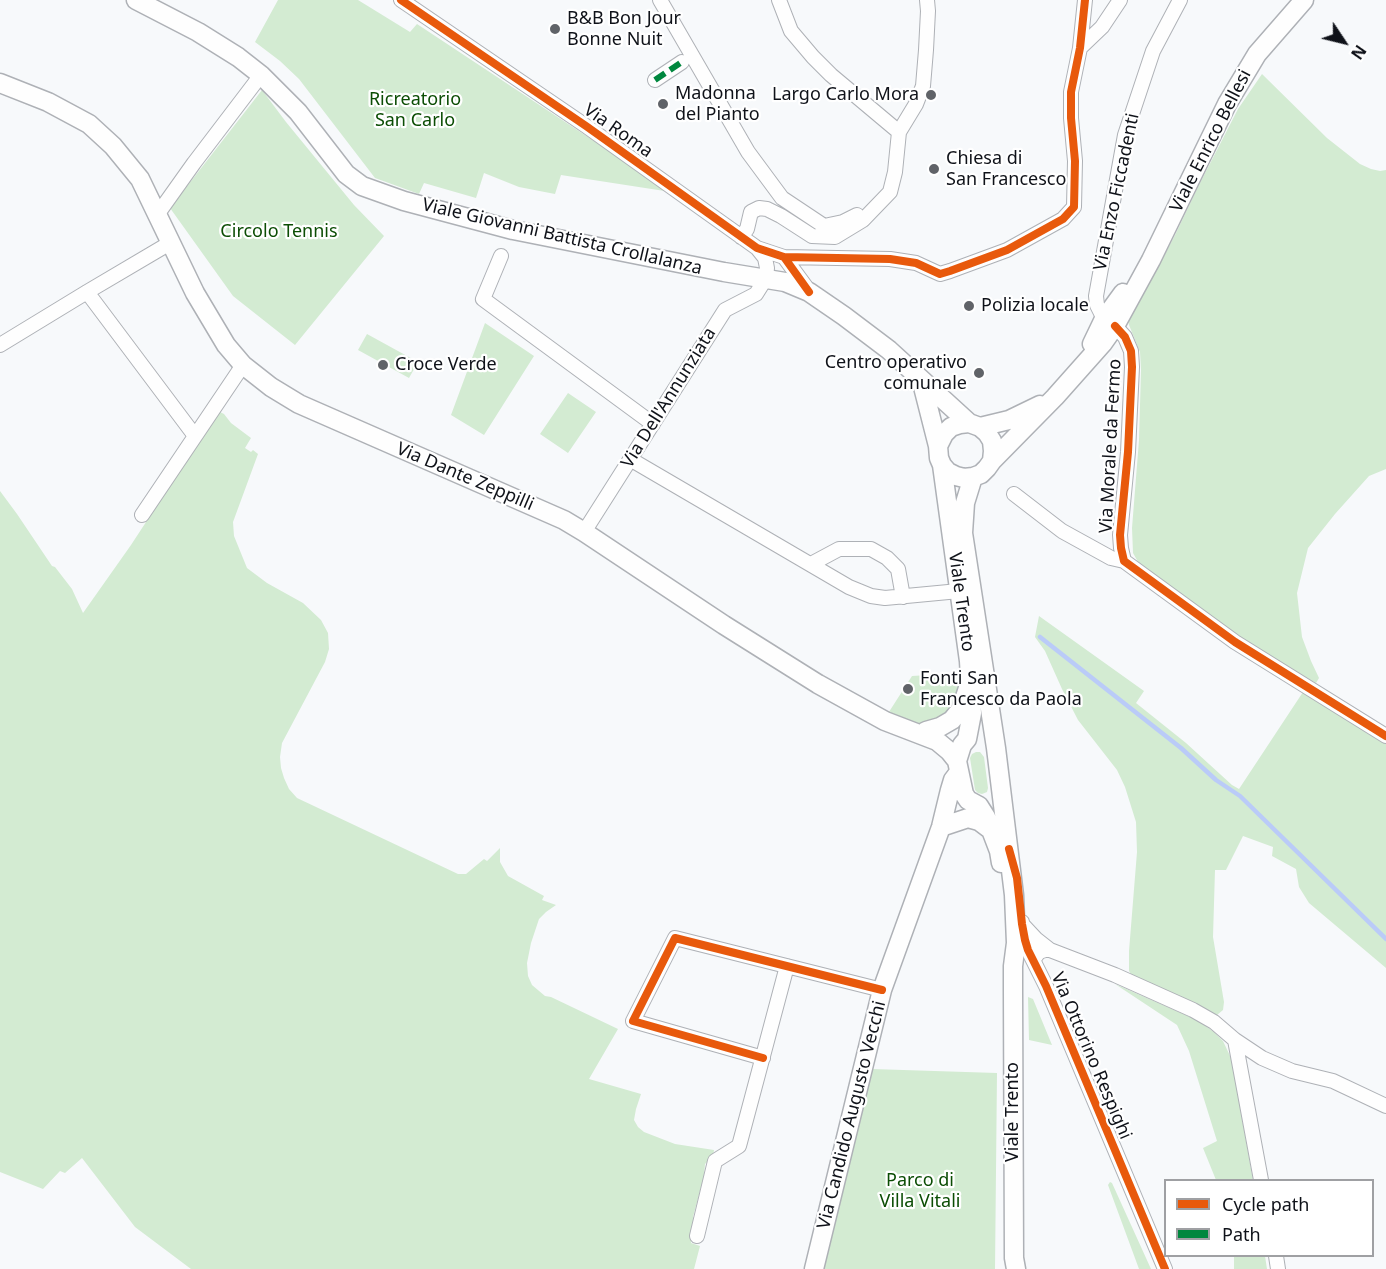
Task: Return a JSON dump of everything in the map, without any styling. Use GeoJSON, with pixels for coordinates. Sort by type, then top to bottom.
{"type":"FeatureCollection","features":[{"type":"Feature","properties":{"kind":"main road","name":"Viale Giovanni Battista Crollalanza"},"geometry":{"type":"LineString","coordinates":[[136,0],[198,32],[238,57],[261,75],[298,112],[346,174],[362,186],[464,218],[513,230],[724,273],[786,282],[809,292],[889,350],[950,408],[974,425]]}},
{"type":"Feature","properties":{"kind":"main road","name":"Viale Enrico Bellesi"},"geometry":{"type":"LineString","coordinates":[[992,461],[1055,397],[1103,343],[1110,323],[1151,260],[1227,104],[1257,54],[1304,0]]}},
{"type":"Feature","properties":{"kind":"main road","name":"Via Dante Zeppilli"},"geometry":{"type":"LineString","coordinates":[[0,83],[48,102],[89,124],[113,146],[140,179],[195,293],[226,345],[243,365],[271,387],[299,404],[564,520],[818,684],[866,712],[937,741],[949,751],[958,766]]}},
{"type":"Feature","properties":{"kind":"main road"},"geometry":{"type":"LineString","coordinates":[[921,379],[939,458],[948,472],[964,478],[973,477],[981,474],[992,461],[992,441],[987,433],[974,425],[960,424],[951,427],[944,434],[938,446]]}},
{"type":"Feature","properties":{"kind":"main road","name":"Viale Enrico Bellesi"},"geometry":{"type":"LineString","coordinates":[[974,425],[1009,420],[1055,397]]}},
{"type":"Feature","properties":{"kind":"main road","name":"Viale Trento"},"geometry":{"type":"LineString","coordinates":[[942,465],[970,680],[972,713],[967,739],[962,745],[958,766],[964,794],[986,817],[999,851],[1008,899],[1013,966],[1014,1265]]}},
{"type":"Feature","properties":{"kind":"main road","name":"Viale Trento"},"geometry":{"type":"LineString","coordinates":[[973,477],[964,502],[963,533],[1009,849],[1016,943],[1013,966]]}},
{"type":"Feature","properties":{"kind":"main road"},"geometry":{"type":"LineString","coordinates":[[926,731],[952,720],[961,710],[970,680]]}},
{"type":"Feature","properties":{"kind":"main road","name":"Via Dante Zeppilli"},"geometry":{"type":"LineString","coordinates":[[902,727],[967,739]]}},
{"type":"Feature","properties":{"kind":"main road"},"geometry":{"type":"LineString","coordinates":[[967,739],[976,737],[996,748]]}},
{"type":"Feature","properties":{"kind":"main road","name":"Via Candido Augusto Vecchi"},"geometry":{"type":"LineString","coordinates":[[814,1269],[882,990],[941,827],[958,766]]}},
{"type":"Feature","properties":{"kind":"main road"},"geometry":{"type":"LineString","coordinates":[[941,827],[958,812],[994,801],[1001,790]]}},
{"type":"Feature","properties":{"kind":"main road"},"geometry":{"type":"LineString","coordinates":[[941,827],[968,819],[979,821],[991,830]]}},
{"type":"Feature","properties":{"kind":"street","name":"Via Roma"},"geometry":{"type":"LineString","coordinates":[[401,0],[586,126],[757,248],[784,257],[890,259],[916,263],[939,274],[950,272],[1006,250],[1063,219],[1074,207],[1075,161],[1071,92],[1080,48],[1085,0]]}},
{"type":"Feature","properties":{"kind":"street"},"geometry":{"type":"LineString","coordinates":[[660,0],[748,152],[783,198],[824,226],[843,222],[858,215],[863,220]]}},
{"type":"Feature","properties":{"kind":"street"},"geometry":{"type":"LineString","coordinates":[[779,0],[791,30],[813,57],[899,132]]}},
{"type":"Feature","properties":{"kind":"street"},"geometry":{"type":"LineString","coordinates":[[741,237],[747,229],[751,212],[759,208],[781,216],[812,236],[835,237],[863,220],[890,192],[895,172],[899,132],[916,104],[923,86],[927,0]]}},
{"type":"Feature","properties":{"kind":"street"},"geometry":{"type":"LineString","coordinates":[[1080,48],[1102,27],[1120,0]]}},
{"type":"Feature","properties":{"kind":"street","name":"Via Enzo Ficcadenti"},"geometry":{"type":"LineString","coordinates":[[1110,323],[1100,312],[1096,296],[1125,135],[1153,51],[1180,0]]}},
{"type":"Feature","properties":{"kind":"street"},"geometry":{"type":"LineString","coordinates":[[655,80],[682,62]]}},
{"type":"Feature","properties":{"kind":"street"},"geometry":{"type":"LineString","coordinates":[[158,215],[194,163],[261,75]]}},
{"type":"Feature","properties":{"kind":"street"},"geometry":{"type":"LineString","coordinates":[[0,345],[170,243]]}},
{"type":"Feature","properties":{"kind":"street"},"geometry":{"type":"LineString","coordinates":[[757,248],[765,258],[766,278]]}},
{"type":"Feature","properties":{"kind":"street"},"geometry":{"type":"LineString","coordinates":[[501,256],[483,299],[652,424]]}},
{"type":"Feature","properties":{"kind":"street"},"geometry":{"type":"LineString","coordinates":[[784,257],[809,292]]}},
{"type":"Feature","properties":{"kind":"street","name":"Via Dell'Annunziata"},"geometry":{"type":"LineString","coordinates":[[584,532],[725,310],[756,294],[766,278]]}},
{"type":"Feature","properties":{"kind":"street"},"geometry":{"type":"LineString","coordinates":[[87,292],[195,436]]}},
{"type":"Feature","properties":{"kind":"street","name":"Via Morale da Fermo"},"geometry":{"type":"LineString","coordinates":[[1110,323],[1125,337],[1131,351],[1132,367],[1128,452],[1120,535],[1124,561]]}},
{"type":"Feature","properties":{"kind":"street"},"geometry":{"type":"LineString","coordinates":[[142,515],[243,365]]}},
{"type":"Feature","properties":{"kind":"street"},"geometry":{"type":"LineString","coordinates":[[630,459],[849,587],[871,596],[903,597],[959,591]]}},
{"type":"Feature","properties":{"kind":"street","name":"Via Morale da Fermo"},"geometry":{"type":"LineString","coordinates":[[1014,494],[1062,531],[1111,558],[1124,561],[1235,642],[1386,736]]}},
{"type":"Feature","properties":{"kind":"street"},"geometry":{"type":"LineString","coordinates":[[811,564],[839,549],[871,549],[887,558],[898,569],[903,597]]}},
{"type":"Feature","properties":{"kind":"street","name":"Via Ottorino Respighi"},"geometry":{"type":"LineString","coordinates":[[1009,849],[1017,878],[1025,940],[1165,1269]]}},
{"type":"Feature","properties":{"kind":"street"},"geometry":{"type":"LineString","coordinates":[[1022,924],[1050,950],[1115,975],[1192,1010],[1214,1022],[1262,1058],[1292,1071],[1333,1081],[1386,1106]]}},
{"type":"Feature","properties":{"kind":"street"},"geometry":{"type":"LineString","coordinates":[[763,1058],[633,1021],[675,938],[882,990]]}},
{"type":"Feature","properties":{"kind":"street"},"geometry":{"type":"LineString","coordinates":[[1033,960],[1039,952],[1050,950]]}},
{"type":"Feature","properties":{"kind":"street"},"geometry":{"type":"LineString","coordinates":[[697,1236],[715,1161],[739,1146],[787,966]]}},
{"type":"Feature","properties":{"kind":"street"},"geometry":{"type":"LineString","coordinates":[[1235,1040],[1261,1179]]}},
{"type":"Feature","properties":{"kind":"green space","name":"Ricreatorio San Carlo"},"geometry":{"type":"Polygon","coordinates":[[[278,0],[358,0],[410,32],[417,24],[671,192],[561,175],[555,194],[519,187],[484,173],[476,198],[424,183],[419,194],[375,178],[299,79],[255,42],[278,0]]]}},
{"type":"Feature","properties":{"kind":"green space"},"geometry":{"type":"Polygon","coordinates":[[[1262,74],[1327,138],[1360,164],[1371,169],[1386,170],[1386,469],[1369,476],[1308,548],[1297,593],[1302,637],[1319,678],[1316,683],[1235,637],[1149,574],[1133,553],[1132,528],[1139,440],[1141,370],[1140,352],[1128,318],[1154,275],[1238,109],[1262,74]]]}},
{"type":"Feature","properties":{"kind":"green space","name":"Circolo Tennis"},"geometry":{"type":"Polygon","coordinates":[[[262,90],[354,205],[384,236],[295,345],[233,296],[170,208],[262,90]]]}},
{"type":"Feature","properties":{"kind":"green space"},"geometry":{"type":"Polygon","coordinates":[[[485,323],[534,356],[484,435],[451,415],[485,323]]]}},
{"type":"Feature","properties":{"kind":"green space"},"geometry":{"type":"Polygon","coordinates":[[[367,334],[418,362],[409,378],[358,350],[367,334]]]}},
{"type":"Feature","properties":{"kind":"green space"},"geometry":{"type":"Polygon","coordinates":[[[568,393],[596,412],[568,453],[540,434],[568,393]]]}},
{"type":"Feature","properties":{"kind":"green space"},"geometry":{"type":"Polygon","coordinates":[[[220,412],[251,438],[245,448],[258,454],[233,522],[234,536],[247,568],[267,583],[303,603],[321,620],[328,633],[329,649],[325,662],[282,743],[281,768],[289,789],[297,798],[458,874],[466,874],[484,859],[487,861],[500,848],[500,862],[508,876],[544,896],[542,900],[556,905],[539,919],[527,963],[528,976],[532,985],[545,996],[618,1029],[589,1079],[641,1094],[634,1120],[644,1132],[675,1144],[714,1150],[713,1156],[705,1164],[693,1217],[696,1219],[691,1243],[700,1246],[694,1269],[191,1269],[135,1227],[82,1158],[65,1173],[60,1171],[43,1189],[0,1172],[0,491],[52,566],[72,589],[83,613],[220,412]]]}},
{"type":"Feature","properties":{"kind":"green space"},"geometry":{"type":"Polygon","coordinates":[[[1039,616],[1144,691],[1136,703],[1239,789],[1303,692],[1386,743],[1386,968],[1309,903],[1299,887],[1296,869],[1272,856],[1273,847],[1243,836],[1226,870],[1215,870],[1213,937],[1224,1002],[1223,1010],[1217,1015],[1134,979],[1129,971],[1129,951],[1137,852],[1136,822],[1117,770],[1078,720],[1045,651],[1035,637],[1039,616]]]}},
{"type":"Feature","properties":{"kind":"green space"},"geometry":{"type":"Polygon","coordinates":[[[961,673],[961,685],[957,698],[948,713],[937,721],[923,725],[887,715],[912,676],[961,673]]]}},
{"type":"Feature","properties":{"kind":"green space"},"geometry":{"type":"Polygon","coordinates":[[[976,752],[980,752],[984,757],[988,788],[987,792],[982,794],[975,790],[970,758],[976,752]]]}},
{"type":"Feature","properties":{"kind":"green space"},"geometry":{"type":"Polygon","coordinates":[[[1115,984],[1197,1020],[1223,1041],[1231,1058],[1253,1179],[1216,1179],[1203,1148],[1217,1141],[1189,1051],[1177,1025],[1115,984]]]}},
{"type":"Feature","properties":{"kind":"green space"},"geometry":{"type":"Polygon","coordinates":[[[1028,997],[1033,999],[1052,1045],[1029,1040],[1028,997]]]}},
{"type":"Feature","properties":{"kind":"green space","name":"Parco di Villa Vitali"},"geometry":{"type":"Polygon","coordinates":[[[872,1069],[997,1073],[995,1269],[823,1269],[872,1069]]]}},
{"type":"Feature","properties":{"kind":"green space"},"geometry":{"type":"Polygon","coordinates":[[[1110,1182],[1151,1269],[1139,1269],[1108,1185],[1110,1182]]]}},
{"type":"Feature","properties":{"kind":"green space"},"geometry":{"type":"Polygon","coordinates":[[[1234,1257],[1265,1257],[1267,1269],[1234,1269],[1234,1257]]]}},
{"type":"Feature","properties":{"kind":"waterway"},"geometry":{"type":"LineString","coordinates":[[1040,637],[1181,748],[1216,780],[1240,796],[1386,939]]}},
{"type":"Feature","properties":{"kind":"marked path"},"geometry":{"type":"LineString","coordinates":[[655,80],[682,62]]}},
{"type":"Feature","properties":{"kind":"cycle path"},"geometry":{"type":"LineString","coordinates":[[401,0],[586,126],[757,248],[784,257],[809,292]]}},
{"type":"Feature","properties":{"kind":"cycle path"},"geometry":{"type":"LineString","coordinates":[[784,257],[890,259],[916,263],[940,274],[1007,250],[1063,219],[1074,207],[1075,161],[1071,92],[1080,48],[1085,0]]}},
{"type":"Feature","properties":{"kind":"cycle path"},"geometry":{"type":"LineString","coordinates":[[1115,326],[1125,337],[1131,351],[1132,367],[1128,452],[1120,535],[1124,561],[1235,642],[1386,736]]}},
{"type":"Feature","properties":{"kind":"cycle path"},"geometry":{"type":"LineString","coordinates":[[1009,849],[1017,878],[1022,924],[1028,950],[1046,986],[1165,1269]]}},
{"type":"Feature","properties":{"kind":"cycle path"},"geometry":{"type":"LineString","coordinates":[[763,1058],[633,1021],[675,938],[882,990]]}},
{"type":"Feature","properties":{"kind":"place","name":"B&B Bon Jour Bonne Nuit"},"geometry":{"type":"Point","coordinates":[555,29]}},
{"type":"Feature","properties":{"kind":"place","name":"Largo Carlo Mora"},"geometry":{"type":"Point","coordinates":[931,95]}},
{"type":"Feature","properties":{"kind":"place","name":"Madonna del Pianto"},"geometry":{"type":"Point","coordinates":[663,104]}},
{"type":"Feature","properties":{"kind":"place","name":"Chiesa di San Francesco"},"geometry":{"type":"Point","coordinates":[934,169]}},
{"type":"Feature","properties":{"kind":"place","name":"Polizia locale"},"geometry":{"type":"Point","coordinates":[969,306]}},
{"type":"Feature","properties":{"kind":"place","name":"Croce Verde"},"geometry":{"type":"Point","coordinates":[383,365]}},
{"type":"Feature","properties":{"kind":"place","name":"Centro operativo comunale"},"geometry":{"type":"Point","coordinates":[979,373]}},
{"type":"Feature","properties":{"kind":"place","name":"Fonti San Francesco da Paola"},"geometry":{"type":"Point","coordinates":[908,689]}}]}
